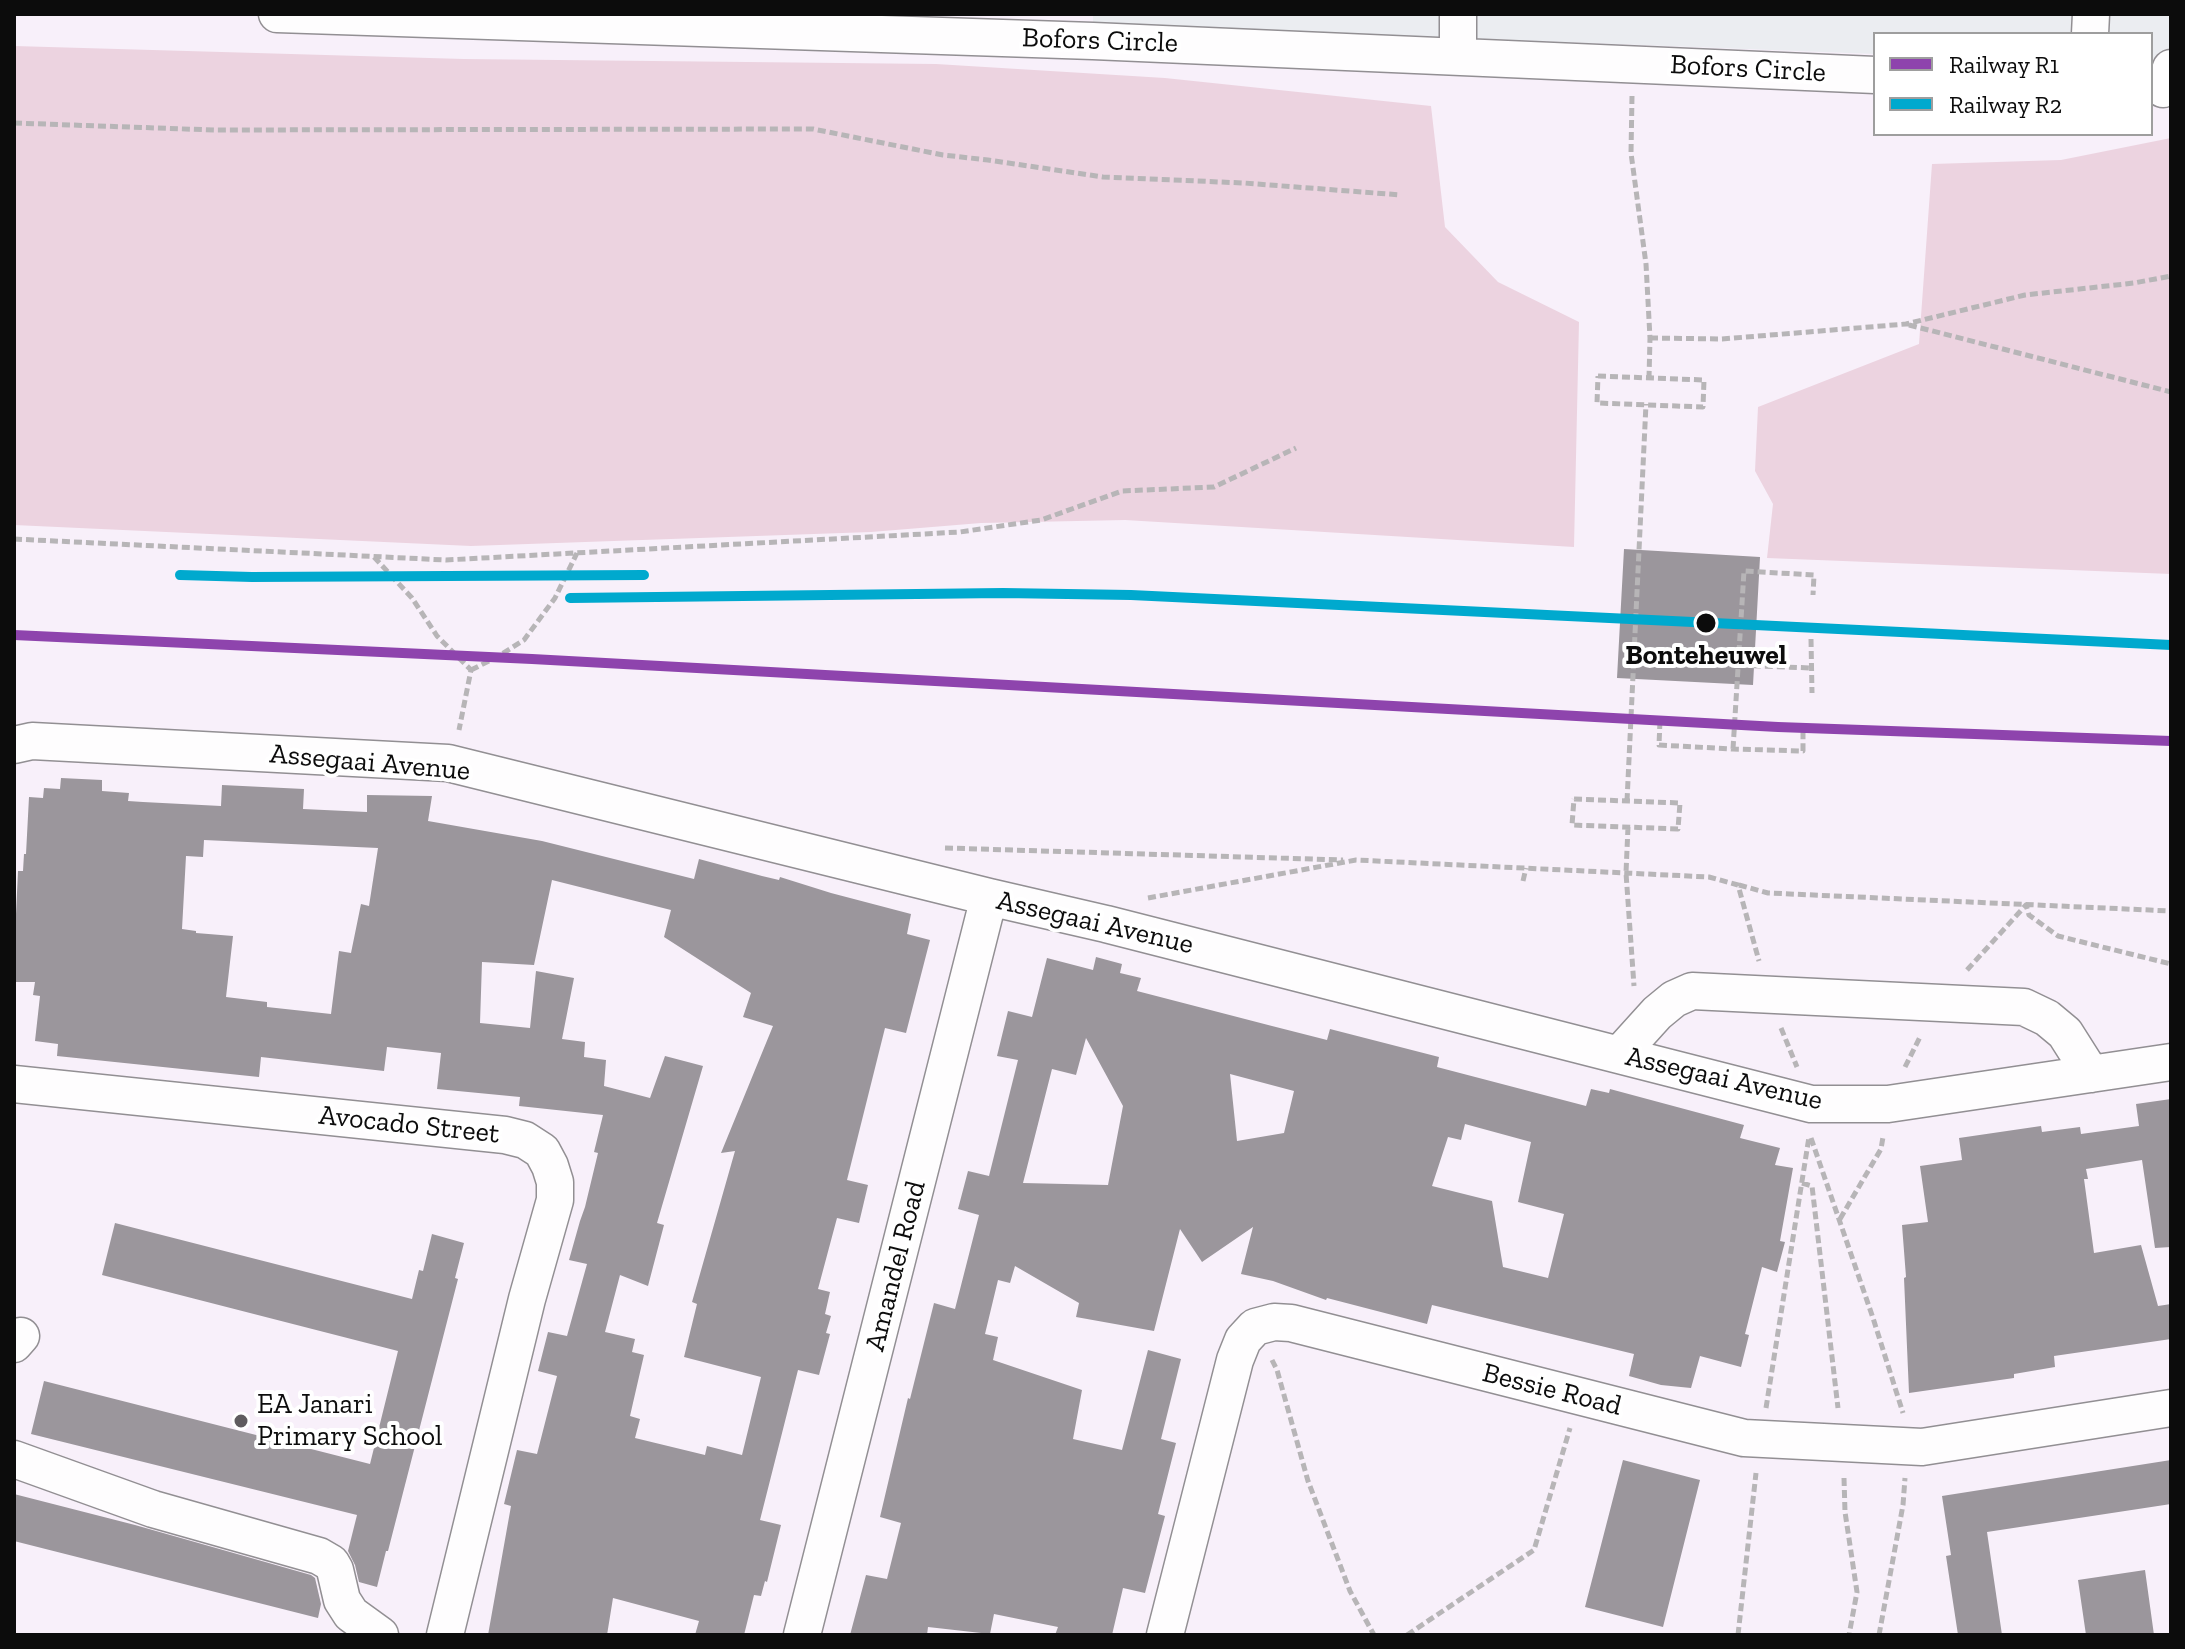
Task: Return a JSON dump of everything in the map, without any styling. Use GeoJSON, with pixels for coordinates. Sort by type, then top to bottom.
{"type":"FeatureCollection","features":[{"type":"Feature","properties":{"kind":"street","name":"Bofors Circle"},"geometry":{"type":"LineString","coordinates":[[277,14],[1077,40],[1873,75]]}},
{"type":"Feature","properties":{"kind":"street"},"geometry":{"type":"LineString","coordinates":[[1458,14],[1458,56]]}},
{"type":"Feature","properties":{"kind":"street","name":"Assegaai Avenue"},"geometry":{"type":"LineString","coordinates":[[14,745],[32,741],[448,763],[1106,924],[1811,1104],[1888,1104],[2171,1062]]}},
{"type":"Feature","properties":{"kind":"street","name":"Amandel Road"},"geometry":{"type":"LineString","coordinates":[[802,1635],[989,897]]}},
{"type":"Feature","properties":{"kind":"street"},"geometry":{"type":"LineString","coordinates":[[1619,1055],[1657,1013],[1674,999],[1692,991],[2024,1007],[2047,1018],[2065,1033],[2091,1074]]}},
{"type":"Feature","properties":{"kind":"street","name":"Avocado Street"},"geometry":{"type":"LineString","coordinates":[[14,1084],[505,1135],[525,1140],[542,1151],[555,1182],[555,1200],[527,1299],[445,1635]]}},
{"type":"Feature","properties":{"kind":"street","name":"Bessie Road"},"geometry":{"type":"LineString","coordinates":[[1255,1327],[1274,1322],[1291,1323],[1761,1440],[1922,1447],[2171,1408]]}},
{"type":"Feature","properties":{"kind":"street"},"geometry":{"type":"LineString","coordinates":[[1165,1635],[1235,1360],[1243,1340],[1255,1327]]}},
{"type":"Feature","properties":{"kind":"street"},"geometry":{"type":"LineString","coordinates":[[14,1459],[153,1509],[319,1556],[331,1563],[335,1570],[342,1600],[351,1614],[380,1635]]}},
{"type":"Feature","properties":{"kind":"path"},"geometry":{"type":"LineString","coordinates":[[1633,93],[1631,153],[1646,264],[1649,378]]}},
{"type":"Feature","properties":{"kind":"path"},"geometry":{"type":"LineString","coordinates":[[14,123],[214,130],[813,129],[943,155],[1103,177],[1244,183],[1401,195]]}},
{"type":"Feature","properties":{"kind":"path"},"geometry":{"type":"LineString","coordinates":[[1650,338],[1722,339],[1906,324],[2025,295],[2171,276]]}},
{"type":"Feature","properties":{"kind":"path"},"geometry":{"type":"LineString","coordinates":[[1906,324],[2171,392]]}},
{"type":"Feature","properties":{"kind":"path"},"geometry":{"type":"LineString","coordinates":[[1598,376],[1649,378],[1704,380],[1703,407],[1597,403],[1598,376]]}},
{"type":"Feature","properties":{"kind":"path"},"geometry":{"type":"LineString","coordinates":[[1627,801],[1646,404]]}},
{"type":"Feature","properties":{"kind":"path"},"geometry":{"type":"LineString","coordinates":[[14,539],[446,560],[960,532],[1041,520],[1122,491],[1214,487],[1296,448]]}},
{"type":"Feature","properties":{"kind":"path"},"geometry":{"type":"LineString","coordinates":[[471,670],[524,640],[555,598],[577,553]]}},
{"type":"Feature","properties":{"kind":"path"},"geometry":{"type":"LineString","coordinates":[[374,556],[412,598],[437,636],[471,670]]}},
{"type":"Feature","properties":{"kind":"path"},"geometry":{"type":"LineString","coordinates":[[1733,749],[1744,571],[1814,575],[1813,595]]}},
{"type":"Feature","properties":{"kind":"path"},"geometry":{"type":"LineString","coordinates":[[1811,639],[1812,693]]}},
{"type":"Feature","properties":{"kind":"path"},"geometry":{"type":"LineString","coordinates":[[1633,661],[1811,668]]}},
{"type":"Feature","properties":{"kind":"path"},"geometry":{"type":"LineString","coordinates":[[459,730],[471,670]]}},
{"type":"Feature","properties":{"kind":"path"},"geometry":{"type":"LineString","coordinates":[[1660,721],[1659,745],[1733,749],[1803,751],[1803,728]]}},
{"type":"Feature","properties":{"kind":"path"},"geometry":{"type":"LineString","coordinates":[[1574,799],[1680,803],[1678,829],[1628,827],[1572,825],[1574,799]]}},
{"type":"Feature","properties":{"kind":"path"},"geometry":{"type":"LineString","coordinates":[[1628,827],[1626,873],[1635,991],[1657,1013]]}},
{"type":"Feature","properties":{"kind":"path"},"geometry":{"type":"LineString","coordinates":[[1106,924],[1109,905],[1356,860],[1626,873]]}},
{"type":"Feature","properties":{"kind":"path"},"geometry":{"type":"LineString","coordinates":[[1523,881],[1526,868]]}},
{"type":"Feature","properties":{"kind":"path"},"geometry":{"type":"LineString","coordinates":[[1738,885],[1768,893],[2171,911]]}},
{"type":"Feature","properties":{"kind":"path"},"geometry":{"type":"LineString","coordinates":[[2026,905],[2029,915],[2058,936],[2171,964]]}},
{"type":"Feature","properties":{"kind":"path"},"geometry":{"type":"LineString","coordinates":[[1840,1220],[1881,1149],[1888,1104],[1936,1003],[2026,905]]}},
{"type":"Feature","properties":{"kind":"path"},"geometry":{"type":"LineString","coordinates":[[1738,1635],[1761,1440],[1809,1132],[1901,1406],[1908,1447],[1903,1505],[1879,1635]]}},
{"type":"Feature","properties":{"kind":"path"},"geometry":{"type":"LineString","coordinates":[[1255,1327],[1277,1370],[1308,1481],[1350,1591],[1374,1635]]}},
{"type":"Feature","properties":{"kind":"path"},"geometry":{"type":"LineString","coordinates":[[1407,1635],[1534,1550],[1579,1397]]}},
{"type":"Feature","properties":{"kind":"shaded area"},"geometry":{"type":"Polygon","coordinates":[[[1093,14],[2171,14],[2171,66],[2153,65],[2153,32],[1873,32],[1873,54],[1093,24],[1093,14]]]}},
{"type":"Feature","properties":{"kind":"shaded area"},"geometry":{"type":"Polygon","coordinates":[[[14,46],[464,59],[936,64],[1165,78],[1431,106],[1445,227],[1498,282],[1579,322],[1574,547],[1125,520],[981,523],[871,532],[471,546],[14,525],[14,46]]]}},
{"type":"Feature","properties":{"kind":"shaded area"},"geometry":{"type":"Polygon","coordinates":[[[2171,138],[2171,574],[1767,558],[1773,504],[1755,471],[1758,407],[1919,344],[1932,164],[2061,160],[2171,138]]]}},
{"type":"Feature","properties":{"kind":"building"},"geometry":{"type":"Polygon","coordinates":[[[1624,549],[1760,557],[1753,685],[1617,678],[1624,549]]]}},
{"type":"Feature","properties":{"kind":"building"},"geometry":{"type":"Polygon","coordinates":[[[61,778],[102,780],[102,791],[129,793],[128,801],[221,806],[222,785],[304,789],[303,809],[367,812],[367,795],[432,796],[428,821],[542,841],[694,879],[699,859],[779,880],[780,877],[911,914],[907,934],[930,940],[906,1033],[885,1028],[847,1180],[868,1185],[859,1223],[837,1218],[818,1289],[830,1292],[825,1314],[831,1316],[826,1333],[830,1334],[819,1375],[798,1370],[760,1520],[781,1525],[767,1582],[761,1596],[754,1595],[744,1635],[695,1635],[699,1621],[613,1598],[607,1635],[488,1635],[511,1506],[504,1504],[517,1450],[537,1454],[557,1376],[538,1371],[548,1332],[567,1336],[587,1264],[569,1260],[598,1153],[594,1152],[603,1115],[519,1106],[520,1097],[437,1089],[441,1053],[387,1047],[384,1071],[261,1057],[259,1077],[57,1056],[58,1044],[35,1041],[40,996],[33,995],[35,982],[14,982],[14,914],[18,871],[23,871],[26,854],[29,797],[43,798],[44,788],[60,789],[61,778]],[[204,840],[203,857],[186,856],[182,929],[233,936],[226,997],[267,1002],[267,1007],[331,1014],[339,951],[351,953],[361,904],[369,906],[378,848],[204,840]],[[552,880],[534,965],[482,962],[480,1023],[530,1028],[536,971],[574,978],[562,1039],[585,1042],[584,1057],[606,1060],[604,1086],[650,1098],[665,1056],[703,1066],[657,1223],[664,1225],[648,1286],[620,1275],[605,1332],[635,1339],[632,1352],[644,1355],[630,1416],[640,1419],[635,1438],[705,1455],[707,1446],[742,1455],[761,1377],[684,1357],[697,1304],[692,1302],[735,1151],[721,1153],[773,1026],[743,1017],[751,993],[664,937],[671,910],[552,880]]]}},
{"type":"Feature","properties":{"kind":"building"},"geometry":{"type":"Polygon","coordinates":[[[1096,957],[1122,964],[1120,973],[1141,978],[1137,991],[1327,1040],[1330,1029],[1439,1057],[1437,1067],[1586,1106],[1591,1089],[1609,1093],[1610,1089],[1744,1125],[1740,1138],[1780,1148],[1775,1165],[1793,1168],[1780,1241],[1785,1242],[1777,1272],[1762,1267],[1745,1334],[1749,1335],[1741,1367],[1700,1356],[1691,1388],[1661,1385],[1629,1376],[1634,1354],[1432,1305],[1427,1324],[1326,1300],[1273,1281],[1241,1274],[1253,1227],[1202,1262],[1180,1229],[1154,1331],[1076,1317],[1079,1303],[1015,1266],[1010,1283],[998,1280],[985,1334],[998,1337],[993,1360],[1082,1390],[1073,1439],[1122,1450],[1148,1350],[1181,1359],[1161,1439],[1176,1443],[1158,1514],[1165,1516],[1145,1593],[1123,1588],[1112,1635],[1055,1635],[1058,1627],[994,1614],[990,1634],[928,1627],[927,1635],[850,1635],[866,1575],[887,1579],[901,1523],[880,1517],[908,1398],[934,1303],[955,1309],[979,1215],[958,1209],[968,1171],[989,1176],[1018,1060],[997,1056],[1008,1011],[1032,1017],[1047,958],[1093,970],[1096,957]],[[1086,1038],[1076,1075],[1052,1069],[1023,1183],[1108,1185],[1123,1106],[1086,1038]],[[1230,1074],[1237,1141],[1284,1133],[1294,1091],[1230,1074]],[[1465,1124],[1461,1140],[1448,1137],[1432,1186],[1492,1201],[1503,1267],[1548,1278],[1564,1214],[1518,1202],[1531,1142],[1465,1124]]]}},
{"type":"Feature","properties":{"kind":"building"},"geometry":{"type":"Polygon","coordinates":[[[2171,1099],[2171,1247],[2155,1248],[2142,1160],[2086,1169],[2088,1179],[2084,1179],[2094,1253],[2141,1245],[2158,1306],[2171,1304],[2171,1339],[2054,1356],[2055,1367],[2014,1374],[2014,1378],[1909,1393],[1902,1225],[1928,1222],[1920,1166],[1962,1160],[1959,1138],[2041,1126],[2042,1132],[2080,1127],[2081,1134],[2139,1126],[2136,1104],[2171,1099]]]}},
{"type":"Feature","properties":{"kind":"building"},"geometry":{"type":"Polygon","coordinates":[[[115,1223],[412,1299],[432,1234],[464,1243],[455,1278],[458,1279],[377,1587],[359,1582],[348,1551],[357,1515],[31,1434],[44,1381],[370,1464],[398,1351],[102,1275],[115,1223]]]}},
{"type":"Feature","properties":{"kind":"building"},"geometry":{"type":"Polygon","coordinates":[[[1623,1460],[1700,1480],[1663,1627],[1585,1607],[1623,1460]]]}},
{"type":"Feature","properties":{"kind":"building"},"geometry":{"type":"Polygon","coordinates":[[[2171,1460],[2171,1504],[1987,1532],[2002,1635],[1958,1635],[1946,1556],[1951,1555],[1942,1496],[2171,1460]]]}},
{"type":"Feature","properties":{"kind":"building"},"geometry":{"type":"Polygon","coordinates":[[[14,1494],[311,1575],[315,1578],[321,1604],[318,1618],[14,1541],[14,1494]]]}},
{"type":"Feature","properties":{"kind":"building"},"geometry":{"type":"Polygon","coordinates":[[[2145,1570],[2154,1635],[2086,1635],[2078,1580],[2145,1570]]]}},
{"type":"Feature","properties":{"kind":"rail line","name":"R2"},"geometry":{"type":"LineString","coordinates":[[180,575],[644,575]]}},
{"type":"Feature","properties":{"kind":"rail line","name":"R2"},"geometry":{"type":"LineString","coordinates":[[570,598],[1003,593],[1131,595],[2171,645]]}},
{"type":"Feature","properties":{"kind":"rail line","name":"R1"},"geometry":{"type":"LineString","coordinates":[[14,635],[532,659],[1778,727],[2171,741]]}},
{"type":"Feature","properties":{"kind":"place","name":"Bonteheuwel"},"geometry":{"type":"Point","coordinates":[1706,623]}},
{"type":"Feature","properties":{"kind":"place","name":"EA Janari Primary School"},"geometry":{"type":"Point","coordinates":[241,1421]}}]}
